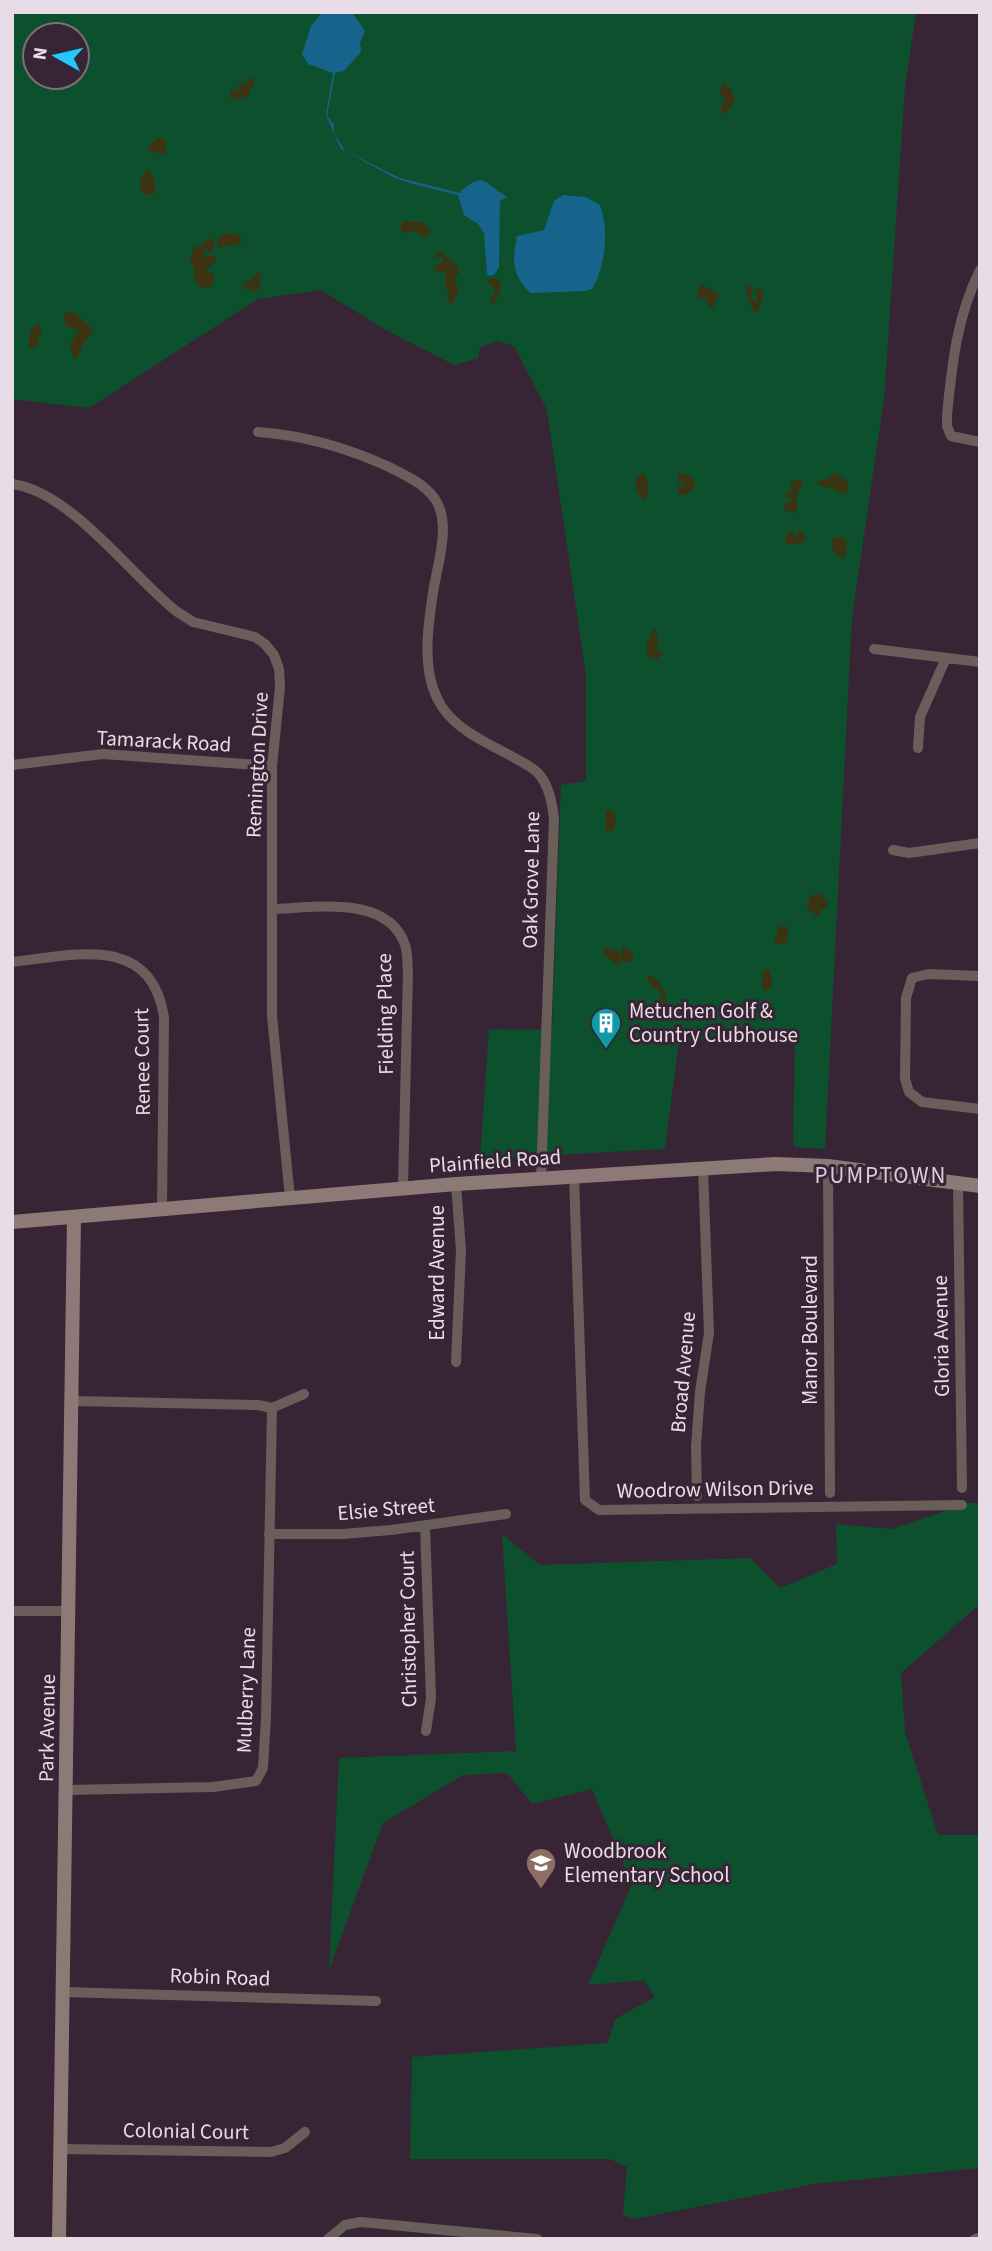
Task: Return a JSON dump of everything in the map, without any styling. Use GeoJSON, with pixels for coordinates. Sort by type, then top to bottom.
{"type":"FeatureCollection","features":[{"type":"Feature","properties":{"kind":"street"},"geometry":{"type":"LineString","coordinates":[[980,270],[968,293],[960,322],[947,426],[951,436],[980,442]]}},
{"type":"Feature","properties":{"kind":"street","name":"Oak Grove Lane"},"geometry":{"type":"LineString","coordinates":[[258,432],[282,434],[369,458],[414,481],[435,499],[442,518],[442,527],[428,646],[436,697],[453,721],[523,762],[538,774],[551,798],[554,818],[541,1178]]}},
{"type":"Feature","properties":{"kind":"street","name":"Remington Drive"},"geometry":{"type":"LineString","coordinates":[[12,484],[37,490],[68,510],[176,611],[193,621],[255,637],[265,644],[274,656],[279,669],[280,687],[272,766],[272,1016],[289,1198]]}},
{"type":"Feature","properties":{"kind":"street"},"geometry":{"type":"LineString","coordinates":[[874,649],[980,662]]}},
{"type":"Feature","properties":{"kind":"street"},"geometry":{"type":"LineString","coordinates":[[918,748],[919,717],[946,658]]}},
{"type":"Feature","properties":{"kind":"street","name":"Tamarack Road"},"geometry":{"type":"LineString","coordinates":[[12,765],[103,754],[272,766]]}},
{"type":"Feature","properties":{"kind":"street"},"geometry":{"type":"LineString","coordinates":[[893,850],[908,853],[980,842]]}},
{"type":"Feature","properties":{"kind":"street","name":"Fielding Place"},"geometry":{"type":"LineString","coordinates":[[272,909],[365,909],[392,925],[405,945],[408,972],[403,1188]]}},
{"type":"Feature","properties":{"kind":"street","name":"Renee Court"},"geometry":{"type":"LineString","coordinates":[[12,962],[103,953],[131,963],[152,979],[158,990],[164,1017],[162,1209]]}},
{"type":"Feature","properties":{"kind":"street"},"geometry":{"type":"LineString","coordinates":[[980,976],[928,974],[912,978],[906,998],[905,1079],[912,1097],[922,1102],[980,1109]]}},
{"type":"Feature","properties":{"kind":"street","name":"Plainfield Road"},"geometry":{"type":"LineString","coordinates":[[12,1222],[74,1219],[403,1188],[776,1164],[828,1166],[980,1186]]}},
{"type":"Feature","properties":{"kind":"street","name":"Manor Boulevard"},"geometry":{"type":"LineString","coordinates":[[828,1166],[830,1493]]}},
{"type":"Feature","properties":{"kind":"street","name":"Broad Avenue"},"geometry":{"type":"LineString","coordinates":[[697,1496],[696,1446],[700,1392],[709,1332],[703,1168]]}},
{"type":"Feature","properties":{"kind":"street","name":"Woodrow Wilson Drive"},"geometry":{"type":"LineString","coordinates":[[574,1176],[585,1500],[599,1510],[962,1505]]}},
{"type":"Feature","properties":{"kind":"street","name":"Gloria Avenue"},"geometry":{"type":"LineString","coordinates":[[958,1183],[962,1488]]}},
{"type":"Feature","properties":{"kind":"street","name":"Edward Avenue"},"geometry":{"type":"LineString","coordinates":[[456,1184],[461,1251],[456,1362]]}},
{"type":"Feature","properties":{"kind":"street","name":"Park Avenue"},"geometry":{"type":"LineString","coordinates":[[59,2239],[74,1219]]}},
{"type":"Feature","properties":{"kind":"street"},"geometry":{"type":"LineString","coordinates":[[72,1401],[258,1405],[272,1409],[304,1394]]}},
{"type":"Feature","properties":{"kind":"street","name":"Mulberry Lane"},"geometry":{"type":"LineString","coordinates":[[67,1790],[213,1787],[256,1781],[262,1768],[266,1718],[272,1409]]}},
{"type":"Feature","properties":{"kind":"street","name":"Elsie Street"},"geometry":{"type":"LineString","coordinates":[[269,1534],[343,1534],[506,1514]]}},
{"type":"Feature","properties":{"kind":"street","name":"Christopher Court"},"geometry":{"type":"LineString","coordinates":[[425,1526],[431,1698],[426,1731]]}},
{"type":"Feature","properties":{"kind":"street"},"geometry":{"type":"LineString","coordinates":[[12,1611],[69,1611]]}},
{"type":"Feature","properties":{"kind":"street","name":"Robin Road"},"geometry":{"type":"LineString","coordinates":[[63,1992],[376,2001]]}},
{"type":"Feature","properties":{"kind":"street","name":"Colonial Court"},"geometry":{"type":"LineString","coordinates":[[61,2149],[271,2152],[285,2148],[305,2132]]}},
{"type":"Feature","properties":{"kind":"street"},"geometry":{"type":"LineString","coordinates":[[328,2239],[345,2225],[361,2222],[537,2239]]}},
{"type":"Feature","properties":{"kind":"green space"},"geometry":{"type":"Polygon","coordinates":[[[12,12],[916,12],[905,87],[884,399],[852,617],[825,1149],[793,1147],[795,1038],[679,1041],[665,1149],[480,1159],[489,1029],[552,1030],[561,785],[586,781],[586,675],[547,410],[514,346],[497,341],[480,347],[478,358],[454,365],[384,329],[321,290],[258,299],[89,408],[12,399],[12,12]]]}},
{"type":"Feature","properties":{"kind":"green space"},"geometry":{"type":"Polygon","coordinates":[[[969,1503],[980,1503],[980,1604],[901,1673],[905,1732],[938,1835],[980,1835],[980,2168],[814,2184],[635,2219],[623,2215],[627,2167],[610,2159],[410,2159],[412,2057],[608,2043],[615,2019],[655,1997],[644,1980],[588,1985],[632,1884],[592,1789],[532,1804],[507,1773],[463,1775],[383,1823],[329,1970],[339,1758],[516,1751],[502,1534],[540,1565],[750,1558],[780,1588],[837,1564],[836,1524],[892,1529],[969,1503]]]}},
{"type":"Feature","properties":{"kind":"sand"},"geometry":{"type":"Polygon","coordinates":[[[249,78],[253,78],[254,83],[248,96],[234,100],[229,97],[231,91],[239,89],[239,82],[246,85],[249,78]]]}},
{"type":"Feature","properties":{"kind":"sand"},"geometry":{"type":"Polygon","coordinates":[[[723,82],[731,89],[735,99],[731,108],[721,115],[721,105],[726,101],[720,94],[723,82]]]}},
{"type":"Feature","properties":{"kind":"sand"},"geometry":{"type":"Polygon","coordinates":[[[160,138],[165,140],[164,155],[147,150],[149,145],[160,138]]]}},
{"type":"Feature","properties":{"kind":"sand"},"geometry":{"type":"Polygon","coordinates":[[[147,170],[155,183],[155,192],[152,195],[145,194],[140,189],[141,178],[147,170]]]}},
{"type":"Feature","properties":{"kind":"sand"},"geometry":{"type":"Polygon","coordinates":[[[404,221],[421,222],[429,227],[430,233],[426,237],[415,231],[403,233],[400,227],[404,221]]]}},
{"type":"Feature","properties":{"kind":"sand"},"geometry":{"type":"Polygon","coordinates":[[[227,233],[236,234],[242,239],[241,244],[217,248],[217,238],[227,233]]]}},
{"type":"Feature","properties":{"kind":"sand"},"geometry":{"type":"Polygon","coordinates":[[[209,238],[214,242],[214,249],[210,253],[204,249],[206,258],[217,256],[206,271],[214,274],[213,284],[209,288],[201,288],[194,280],[190,258],[195,247],[200,245],[203,248],[203,243],[209,238]]]}},
{"type":"Feature","properties":{"kind":"sand"},"geometry":{"type":"Polygon","coordinates":[[[436,252],[454,263],[459,273],[455,277],[458,293],[452,304],[447,301],[450,292],[445,289],[446,271],[437,273],[434,269],[444,259],[434,258],[436,252]]]}},
{"type":"Feature","properties":{"kind":"sand"},"geometry":{"type":"Polygon","coordinates":[[[258,272],[261,274],[259,289],[255,292],[244,288],[243,282],[252,279],[258,272]]]}},
{"type":"Feature","properties":{"kind":"sand"},"geometry":{"type":"Polygon","coordinates":[[[497,278],[500,281],[500,291],[494,305],[490,301],[496,289],[487,283],[489,279],[497,278]]]}},
{"type":"Feature","properties":{"kind":"sand"},"geometry":{"type":"Polygon","coordinates":[[[702,285],[719,294],[713,308],[707,305],[707,297],[701,299],[698,296],[697,291],[702,285]]]}},
{"type":"Feature","properties":{"kind":"sand"},"geometry":{"type":"Polygon","coordinates":[[[748,286],[752,286],[755,302],[755,290],[764,292],[758,312],[753,311],[746,292],[748,286]]]}},
{"type":"Feature","properties":{"kind":"sand"},"geometry":{"type":"Polygon","coordinates":[[[72,312],[94,331],[85,341],[77,358],[73,359],[70,344],[79,330],[67,327],[63,320],[65,313],[72,312]]]}},
{"type":"Feature","properties":{"kind":"sand"},"geometry":{"type":"Polygon","coordinates":[[[39,324],[42,329],[38,347],[30,349],[30,333],[35,325],[39,324]]]}},
{"type":"Feature","properties":{"kind":"sand"},"geometry":{"type":"Polygon","coordinates":[[[834,473],[847,480],[847,492],[839,493],[818,485],[818,481],[834,473]]]}},
{"type":"Feature","properties":{"kind":"sand"},"geometry":{"type":"Polygon","coordinates":[[[641,474],[645,475],[649,487],[644,502],[636,490],[636,480],[641,474]]]}},
{"type":"Feature","properties":{"kind":"sand"},"geometry":{"type":"Polygon","coordinates":[[[679,474],[691,475],[695,484],[685,495],[679,494],[677,489],[679,486],[687,486],[678,481],[679,474]]]}},
{"type":"Feature","properties":{"kind":"sand"},"geometry":{"type":"Polygon","coordinates":[[[798,479],[803,482],[794,514],[783,509],[785,503],[792,501],[786,497],[786,493],[792,491],[790,484],[798,479]]]}},
{"type":"Feature","properties":{"kind":"sand"},"geometry":{"type":"Polygon","coordinates":[[[800,530],[806,536],[803,543],[785,543],[787,532],[794,532],[796,540],[796,533],[800,530]]]}},
{"type":"Feature","properties":{"kind":"sand"},"geometry":{"type":"Polygon","coordinates":[[[844,538],[847,542],[845,558],[838,556],[833,550],[832,539],[844,538]]]}},
{"type":"Feature","properties":{"kind":"sand"},"geometry":{"type":"Polygon","coordinates":[[[655,627],[659,645],[652,647],[662,652],[657,660],[650,658],[646,652],[647,642],[655,627]]]}},
{"type":"Feature","properties":{"kind":"sand"},"geometry":{"type":"Polygon","coordinates":[[[607,810],[614,812],[616,820],[614,830],[606,832],[605,814],[607,810]]]}},
{"type":"Feature","properties":{"kind":"sand"},"geometry":{"type":"Polygon","coordinates":[[[817,893],[824,897],[828,904],[825,910],[820,909],[821,914],[818,917],[806,907],[811,896],[817,893]]]}},
{"type":"Feature","properties":{"kind":"sand"},"geometry":{"type":"Polygon","coordinates":[[[784,925],[788,928],[788,942],[776,945],[774,940],[779,928],[784,925]]]}},
{"type":"Feature","properties":{"kind":"sand"},"geometry":{"type":"Polygon","coordinates":[[[625,946],[633,954],[633,959],[629,962],[623,961],[621,957],[621,963],[618,965],[603,954],[604,947],[617,951],[621,956],[621,950],[625,946]]]}},
{"type":"Feature","properties":{"kind":"sand"},"geometry":{"type":"Polygon","coordinates":[[[763,971],[770,971],[772,980],[768,990],[762,989],[763,971]]]}},
{"type":"Feature","properties":{"kind":"sand"},"geometry":{"type":"Polygon","coordinates":[[[649,975],[657,980],[663,989],[667,1010],[658,1008],[659,1002],[664,1003],[665,1000],[660,999],[661,991],[649,982],[649,975]]]}},
{"type":"Feature","properties":{"kind":"water"},"geometry":{"type":"Polygon","coordinates":[[[323,12],[352,12],[365,31],[360,43],[361,52],[344,71],[335,73],[327,115],[345,151],[400,178],[459,193],[479,180],[488,183],[507,197],[500,201],[499,267],[494,275],[487,274],[484,233],[478,224],[464,215],[458,195],[393,177],[341,149],[326,115],[333,73],[308,64],[302,54],[311,26],[323,12]]]}},
{"type":"Feature","properties":{"kind":"water"},"geometry":{"type":"Polygon","coordinates":[[[563,195],[586,197],[600,205],[605,225],[605,248],[597,280],[592,289],[586,291],[530,293],[520,280],[515,267],[517,236],[544,230],[554,201],[563,195]]]}},
{"type":"Feature","properties":{"kind":"place","name":"Metuchen Golf & Country Clubhouse"},"geometry":{"type":"Point","coordinates":[606,1050]}},
{"type":"Feature","properties":{"kind":"place","name":"Woodbrook Elementary School"},"geometry":{"type":"Point","coordinates":[541,1890]}},
{"type":"Feature","properties":{"kind":"district","name":"PUMPTOWN"},"geometry":{"type":"Point","coordinates":[881,1175]}}]}
